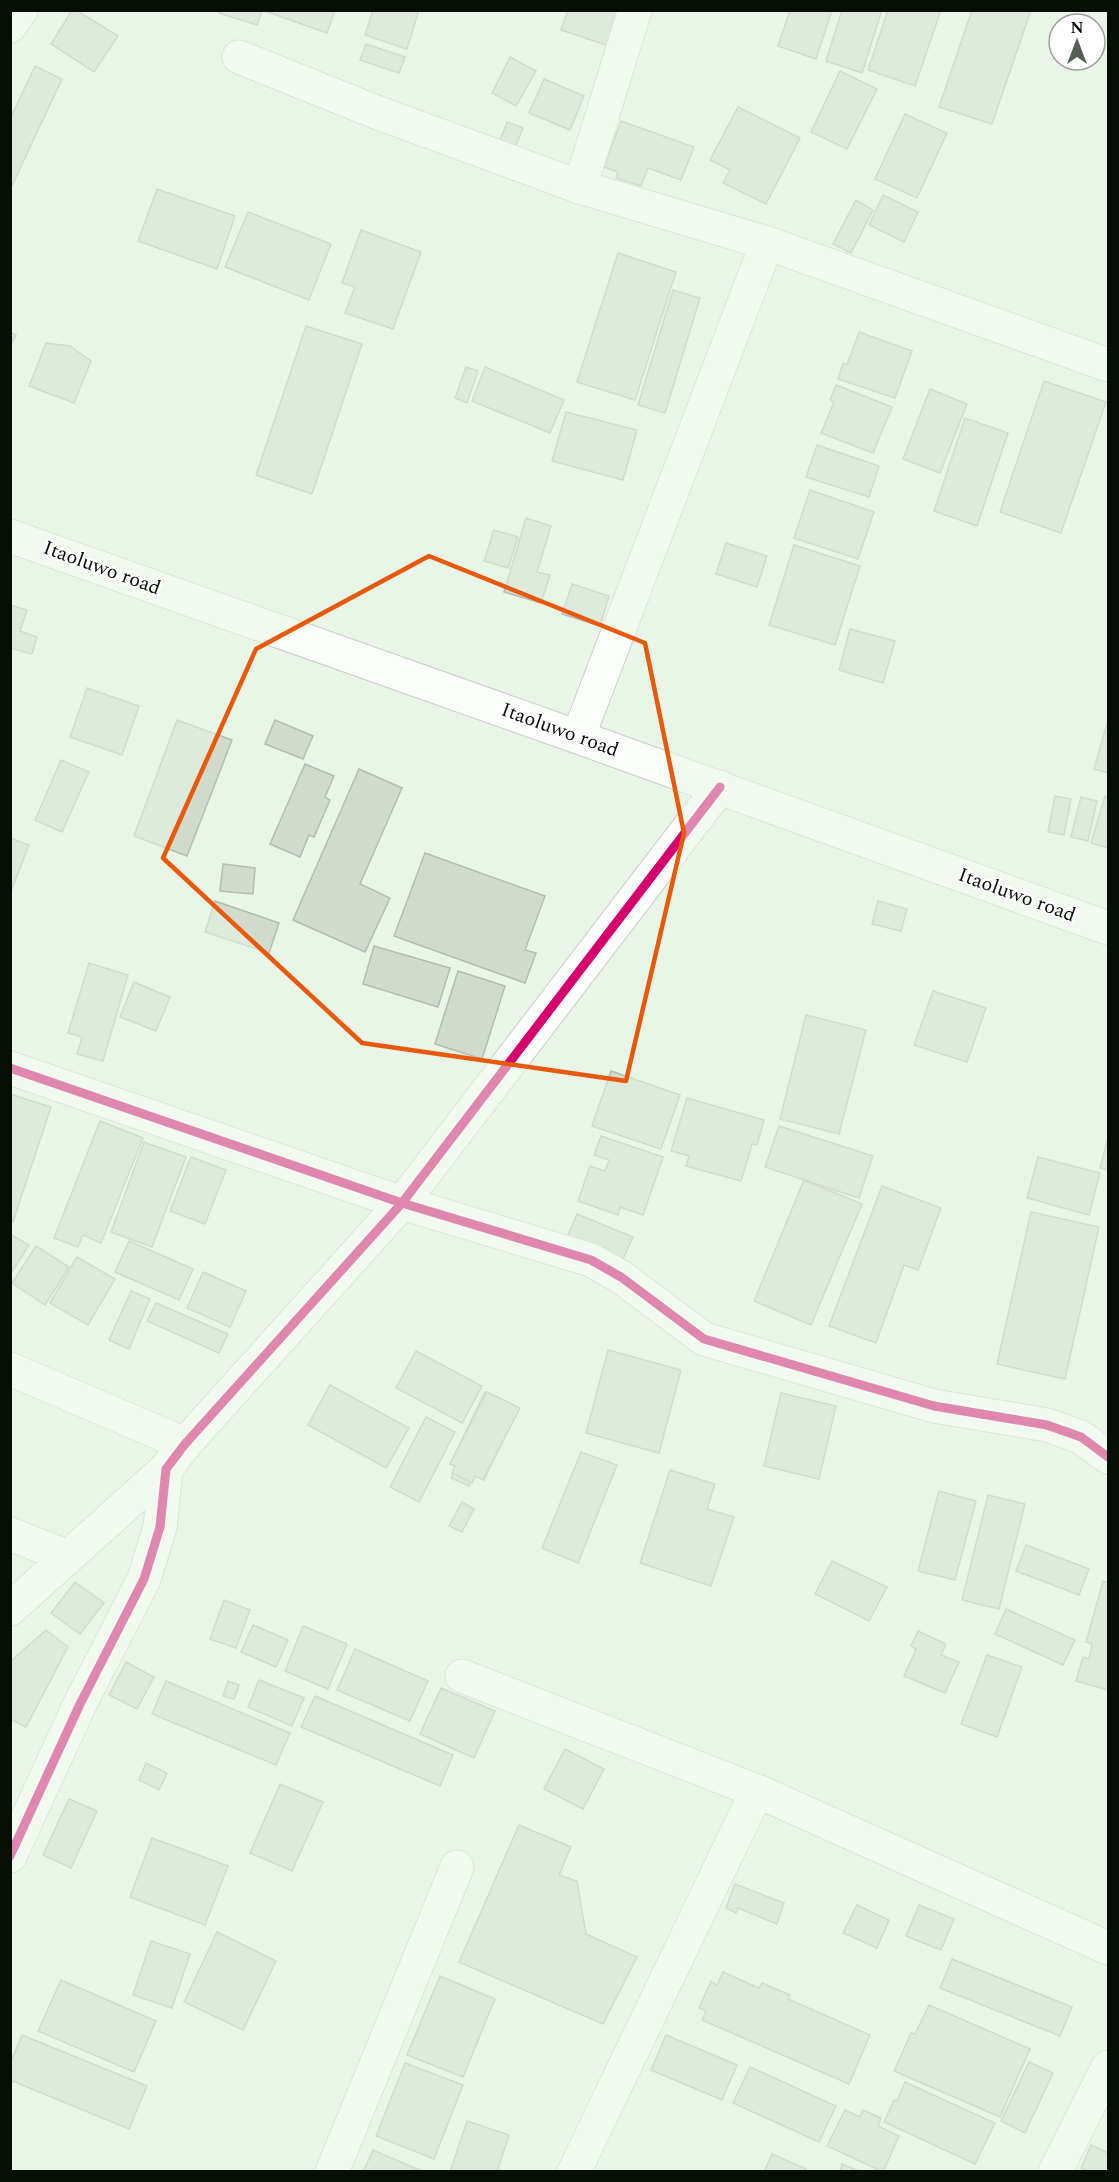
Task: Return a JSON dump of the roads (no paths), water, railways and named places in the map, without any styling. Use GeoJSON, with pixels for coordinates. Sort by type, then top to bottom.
{"type":"FeatureCollection","features":[{"type":"Feature","properties":{"kind":"street"},"geometry":{"type":"LineString","coordinates":[[10,26],[21,10]]}},
{"type":"Feature","properties":{"kind":"street"},"geometry":{"type":"LineString","coordinates":[[580,187],[635,10]]}},
{"type":"Feature","properties":{"kind":"street"},"geometry":{"type":"LineString","coordinates":[[239,57],[376,112],[580,187],[766,243],[1108,365]]}},
{"type":"Feature","properties":{"kind":"street"},"geometry":{"type":"LineString","coordinates":[[578,736],[766,243]]}},
{"type":"Feature","properties":{"kind":"street","name":"Itaoluwo road"},"geometry":{"type":"LineString","coordinates":[[10,536],[578,736],[1108,928]]}},
{"type":"Feature","properties":{"kind":"street"},"geometry":{"type":"LineString","coordinates":[[10,1609],[175,1456],[402,1203],[720,787]]}},
{"type":"Feature","properties":{"kind":"street"},"geometry":{"type":"LineString","coordinates":[[10,1068],[402,1203],[591,1260],[621,1277],[704,1339],[934,1406],[1047,1425],[1081,1437],[1108,1457]]}},
{"type":"Feature","properties":{"kind":"street"},"geometry":{"type":"LineString","coordinates":[[10,1369],[175,1456]]}},
{"type":"Feature","properties":{"kind":"street"},"geometry":{"type":"LineString","coordinates":[[10,1856],[80,1704],[144,1579],[160,1527],[175,1456]]}},
{"type":"Feature","properties":{"kind":"street"},"geometry":{"type":"LineString","coordinates":[[10,1534],[68,1557]]}},
{"type":"Feature","properties":{"kind":"street"},"geometry":{"type":"LineString","coordinates":[[462,1676],[757,1791],[1107,1943]]}},
{"type":"Feature","properties":{"kind":"street"},"geometry":{"type":"LineString","coordinates":[[574,2172],[757,1791]]}},
{"type":"Feature","properties":{"kind":"street"},"geometry":{"type":"LineString","coordinates":[[332,2172],[457,1867]]}},
{"type":"Feature","properties":{"kind":"street"},"geometry":{"type":"LineString","coordinates":[[1055,2172],[1108,2067]]}}]}
